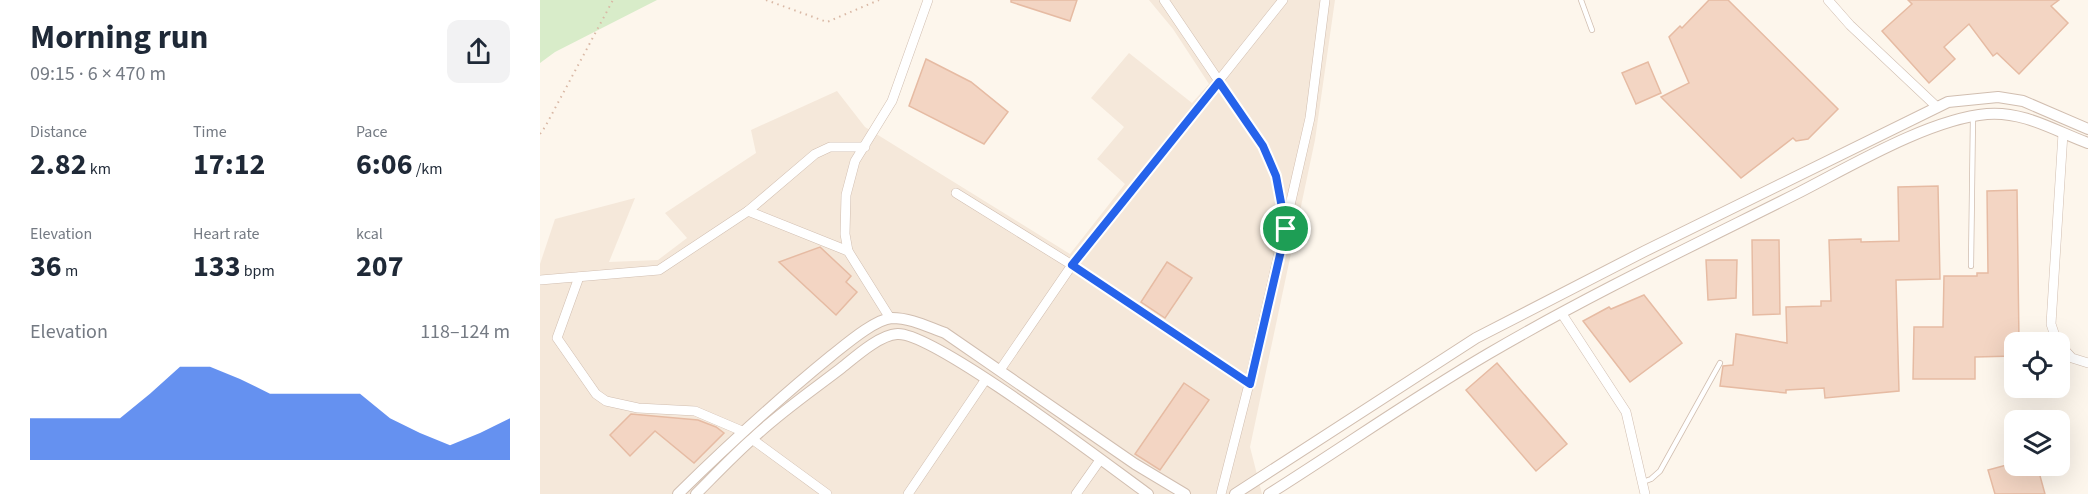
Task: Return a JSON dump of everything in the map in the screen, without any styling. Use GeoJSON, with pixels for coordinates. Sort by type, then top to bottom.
{"type":"FeatureCollection","features":[{"type":"Feature","properties":{"kind":"street"},"geometry":{"type":"LineString","coordinates":[[892,335],[890,318],[883,304],[848,251],[845,234],[846,195],[855,161],[892,101],[928,0]]}},
{"type":"Feature","properties":{"kind":"street"},"geometry":{"type":"LineString","coordinates":[[1164,0],[1263,146],[1276,176],[1286,229]]}},
{"type":"Feature","properties":{"kind":"street"},"geometry":{"type":"LineString","coordinates":[[1000,370],[1072,265],[1282,0]]}},
{"type":"Feature","properties":{"kind":"street"},"geometry":{"type":"LineString","coordinates":[[1221,494],[1250,384],[1310,118],[1325,0]]}},
{"type":"Feature","properties":{"kind":"street"},"geometry":{"type":"LineString","coordinates":[[1828,0],[1850,26],[1936,107]]}},
{"type":"Feature","properties":{"kind":"street"},"geometry":{"type":"LineString","coordinates":[[1235,494],[1476,338],[1936,107],[1948,102],[1998,97],[2023,101],[2088,129]]}},
{"type":"Feature","properties":{"kind":"street"},"geometry":{"type":"LineString","coordinates":[[1269,494],[1488,354],[1640,272],[1894,145],[1938,126],[1973,116],[2007,114],[2030,118],[2088,143]]}},
{"type":"Feature","properties":{"kind":"street"},"geometry":{"type":"LineString","coordinates":[[2054,332],[2051,324],[2063,133]]}},
{"type":"Feature","properties":{"kind":"street"},"geometry":{"type":"LineString","coordinates":[[540,279],[658,270],[748,211],[815,153],[830,147],[865,147]]}},
{"type":"Feature","properties":{"kind":"street"},"geometry":{"type":"LineString","coordinates":[[956,193],[1072,265],[1250,384]]}},
{"type":"Feature","properties":{"kind":"street"},"geometry":{"type":"LineString","coordinates":[[748,211],[848,251]]}},
{"type":"Feature","properties":{"kind":"street"},"geometry":{"type":"LineString","coordinates":[[579,277],[557,338],[596,394],[606,401],[638,408],[695,411],[742,431]]}},
{"type":"Feature","properties":{"kind":"street"},"geometry":{"type":"LineString","coordinates":[[1562,314],[1626,412],[1646,494]]}},
{"type":"Feature","properties":{"kind":"street"},"geometry":{"type":"LineString","coordinates":[[678,494],[742,431],[851,340],[890,318],[915,321],[945,333],[1136,464],[1185,494]]}},
{"type":"Feature","properties":{"kind":"street"},"geometry":{"type":"LineString","coordinates":[[696,494],[752,439],[860,353],[885,337],[898,333],[917,338],[939,349],[986,379],[1148,494]]}},
{"type":"Feature","properties":{"kind":"street"},"geometry":{"type":"LineString","coordinates":[[2070,356],[2088,363]]}},
{"type":"Feature","properties":{"kind":"street"},"geometry":{"type":"LineString","coordinates":[[908,494],[986,379]]}},
{"type":"Feature","properties":{"kind":"street"},"geometry":{"type":"LineString","coordinates":[[752,439],[827,494]]}},
{"type":"Feature","properties":{"kind":"street"},"geometry":{"type":"LineString","coordinates":[[1076,494],[1100,460]]}},
{"type":"Feature","properties":{"kind":"street"},"geometry":{"type":"LineString","coordinates":[[1126,479],[1136,464]]}},
{"type":"Feature","properties":{"kind":"lane"},"geometry":{"type":"LineString","coordinates":[[1581,0],[1592,30]]}},
{"type":"Feature","properties":{"kind":"lane"},"geometry":{"type":"LineString","coordinates":[[1971,266],[1973,116]]}},
{"type":"Feature","properties":{"kind":"lane"},"geometry":{"type":"LineString","coordinates":[[1642,482],[1652,479],[1660,471],[1720,363]]}},
{"type":"Feature","properties":{"kind":"path"},"geometry":{"type":"LineString","coordinates":[[540,134],[613,0]]}},
{"type":"Feature","properties":{"kind":"path"},"geometry":{"type":"LineString","coordinates":[[766,0],[827,22],[879,0]]}},
{"type":"Feature","properties":{"kind":"shaded area"},"geometry":{"type":"Polygon","coordinates":[[[1149,0],[1335,0],[1315,140],[1250,447],[1262,494],[540,494],[540,264],[555,219],[635,198],[609,262],[658,260],[687,238],[665,213],[756,153],[751,130],[837,91],[865,127],[1070,254],[1125,184],[1097,159],[1124,127],[1091,98],[1129,53],[1192,103],[1209,84],[1173,29],[1149,0]]]}},
{"type":"Feature","properties":{"kind":"green space"},"geometry":{"type":"Polygon","coordinates":[[[540,0],[657,0],[555,52],[540,63],[540,0]]]}},
{"type":"Feature","properties":{"kind":"building"},"geometry":{"type":"Polygon","coordinates":[[[1011,0],[1077,0],[1070,21],[1011,2],[1011,0]]]}},
{"type":"Feature","properties":{"kind":"building"},"geometry":{"type":"Polygon","coordinates":[[[1709,0],[1728,0],[1838,109],[1808,139],[1796,141],[1793,138],[1741,178],[1661,97],[1689,83],[1669,37],[1680,26],[1682,28],[1709,0]]]}},
{"type":"Feature","properties":{"kind":"building"},"geometry":{"type":"Polygon","coordinates":[[[1908,0],[2059,0],[2051,6],[2068,23],[2019,74],[1997,53],[1993,56],[1969,24],[1944,47],[1955,59],[1929,83],[1882,31],[1912,4],[1908,0]]]}},
{"type":"Feature","properties":{"kind":"building"},"geometry":{"type":"Polygon","coordinates":[[[926,59],[971,82],[1008,112],[984,144],[909,106],[926,59]]]}},
{"type":"Feature","properties":{"kind":"building"},"geometry":{"type":"Polygon","coordinates":[[[1648,62],[1661,93],[1636,104],[1622,73],[1648,62]]]}},
{"type":"Feature","properties":{"kind":"building"},"geometry":{"type":"Polygon","coordinates":[[[1938,186],[1940,279],[1896,280],[1899,391],[1825,398],[1824,388],[1786,390],[1786,393],[1720,386],[1723,366],[1733,365],[1736,334],[1787,343],[1786,307],[1821,306],[1821,301],[1831,301],[1829,240],[1899,241],[1898,187],[1938,186]]]}},
{"type":"Feature","properties":{"kind":"building"},"geometry":{"type":"Polygon","coordinates":[[[2017,190],[2019,332],[2004,332],[2004,356],[1975,357],[1975,379],[1913,379],[1914,327],[1943,327],[1944,276],[1977,276],[1977,273],[1988,273],[1987,191],[2017,190]]]}},
{"type":"Feature","properties":{"kind":"building"},"geometry":{"type":"Polygon","coordinates":[[[1752,240],[1779,240],[1780,314],[1753,315],[1752,240]]]}},
{"type":"Feature","properties":{"kind":"building"},"geometry":{"type":"Polygon","coordinates":[[[820,247],[851,276],[846,282],[857,292],[836,315],[779,262],[820,247]]]}},
{"type":"Feature","properties":{"kind":"building"},"geometry":{"type":"Polygon","coordinates":[[[1706,260],[1737,260],[1736,298],[1708,300],[1706,260]]]}},
{"type":"Feature","properties":{"kind":"building"},"geometry":{"type":"Polygon","coordinates":[[[1167,262],[1192,278],[1165,318],[1141,302],[1167,262]]]}},
{"type":"Feature","properties":{"kind":"building"},"geometry":{"type":"Polygon","coordinates":[[[1644,295],[1682,343],[1630,382],[1583,321],[1609,307],[1611,309],[1644,295]]]}},
{"type":"Feature","properties":{"kind":"building"},"geometry":{"type":"Polygon","coordinates":[[[1497,363],[1567,444],[1536,471],[1466,390],[1497,363]]]}},
{"type":"Feature","properties":{"kind":"building"},"geometry":{"type":"Polygon","coordinates":[[[1184,383],[1209,400],[1160,470],[1135,454],[1184,383]]]}},
{"type":"Feature","properties":{"kind":"building"},"geometry":{"type":"Polygon","coordinates":[[[631,414],[698,420],[724,433],[694,463],[655,431],[630,456],[610,435],[631,414]]]}},
{"type":"Feature","properties":{"kind":"building"},"geometry":{"type":"Polygon","coordinates":[[[2004,466],[2004,476],[2040,476],[2045,494],[1995,494],[1988,470],[2004,466]]]}},
{"type":"Feature","properties":{"kind":"route"},"geometry":{"type":"LineString","coordinates":[[1219,82],[1263,146],[1276,176],[1286,229],[1250,384],[1072,265],[1219,82]]}}]}
